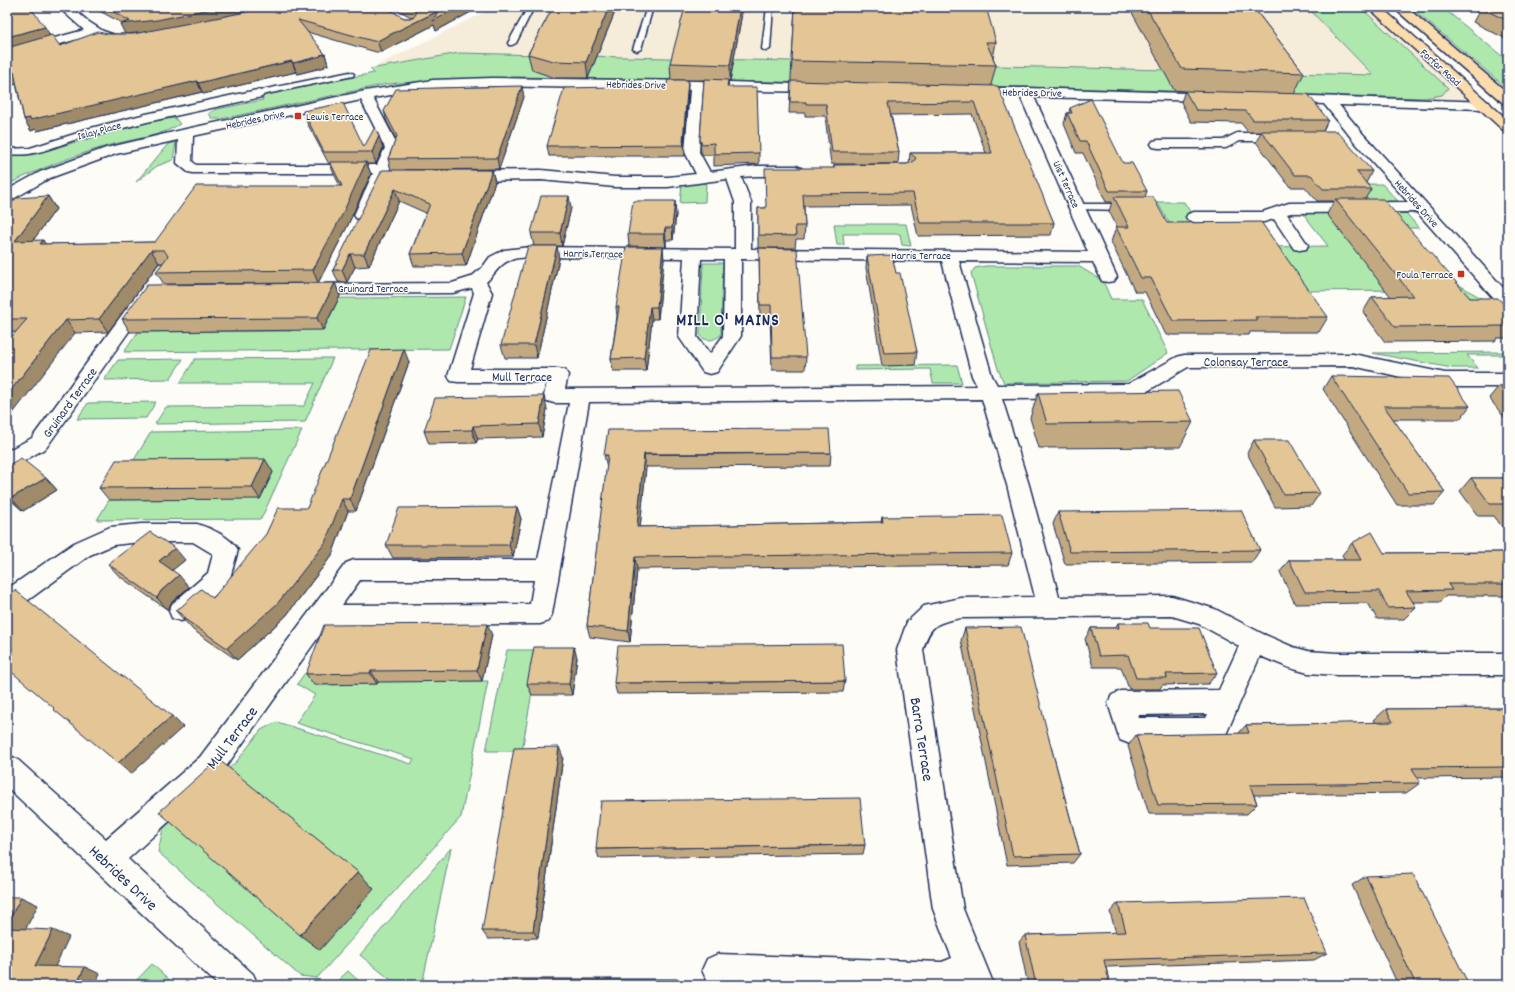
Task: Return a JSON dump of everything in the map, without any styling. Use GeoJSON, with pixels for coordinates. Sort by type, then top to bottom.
{"type":"FeatureCollection","features":[{"type":"Feature","properties":{"kind":"highway","name":"Forfar Road"},"geometry":{"type":"LineString","coordinates":[[1374,7],[1484,104],[1508,128]]}},
{"type":"Feature","properties":{"kind":"highway","name":"Forfar Road"},"geometry":{"type":"LineString","coordinates":[[1399,7],[1508,100]]}},
{"type":"Feature","properties":{"kind":"street"},"geometry":{"type":"LineString","coordinates":[[64,7],[93,31],[103,37],[135,39]]}},
{"type":"Feature","properties":{"kind":"street"},"geometry":{"type":"LineString","coordinates":[[7,55],[93,31]]}},
{"type":"Feature","properties":{"kind":"street","name":"Hebrides Drive"},"geometry":{"type":"LineString","coordinates":[[7,196],[45,175],[111,151],[365,95],[433,84],[492,82],[837,88]]}},
{"type":"Feature","properties":{"kind":"street"},"geometry":{"type":"LineString","coordinates":[[698,85],[692,152],[705,177]]}},
{"type":"Feature","properties":{"kind":"street","name":"Hebrides Drive"},"geometry":{"type":"LineString","coordinates":[[954,90],[1228,98]]}},
{"type":"Feature","properties":{"kind":"street","name":"Uist Terrace"},"geometry":{"type":"LineString","coordinates":[[1025,92],[1108,277]]}},
{"type":"Feature","properties":{"kind":"street","name":"Islay Place"},"geometry":{"type":"LineString","coordinates":[[84,134],[146,118],[257,94]]}},
{"type":"Feature","properties":{"kind":"street"},"geometry":{"type":"LineString","coordinates":[[356,228],[384,174],[392,148],[365,95]]}},
{"type":"Feature","properties":{"kind":"street"},"geometry":{"type":"LineString","coordinates":[[1267,99],[1484,104]]}},
{"type":"Feature","properties":{"kind":"street","name":"Hebrides Drive"},"geometry":{"type":"LineString","coordinates":[[1328,100],[1350,137],[1421,207],[1508,304]]}},
{"type":"Feature","properties":{"kind":"street"},"geometry":{"type":"LineString","coordinates":[[192,109],[192,132],[184,163],[193,169],[384,174]]}},
{"type":"Feature","properties":{"kind":"street"},"geometry":{"type":"LineString","coordinates":[[1158,144],[1226,144],[1237,137],[1305,137]]}},
{"type":"Feature","properties":{"kind":"street"},"geometry":{"type":"LineString","coordinates":[[448,176],[541,175],[615,182],[668,182],[756,171],[813,171]]}},
{"type":"Feature","properties":{"kind":"street"},"geometry":{"type":"LineString","coordinates":[[710,395],[710,368],[732,336],[743,202],[732,173]]}},
{"type":"Feature","properties":{"kind":"street"},"geometry":{"type":"LineString","coordinates":[[1194,217],[1264,217],[1289,208],[1421,207]]}},
{"type":"Feature","properties":{"kind":"street"},"geometry":{"type":"LineString","coordinates":[[1277,212],[1300,245]]}},
{"type":"Feature","properties":{"kind":"street","name":"Harris Terrace"},"geometry":{"type":"LineString","coordinates":[[477,281],[488,272],[496,261],[510,254],[530,252],[1099,257]]}},
{"type":"Feature","properties":{"kind":"street"},"geometry":{"type":"LineString","coordinates":[[693,253],[688,337],[710,368]]}},
{"type":"Feature","properties":{"kind":"street"},"geometry":{"type":"LineString","coordinates":[[949,256],[982,376],[990,392],[1018,485],[1050,607]]}},
{"type":"Feature","properties":{"kind":"street","name":"Gruinard Terrace"},"geometry":{"type":"LineString","coordinates":[[7,461],[39,443],[165,268]]}},
{"type":"Feature","properties":{"kind":"street","name":"Gruinard Terrace"},"geometry":{"type":"LineString","coordinates":[[287,289],[329,282],[453,288],[477,281]]}},
{"type":"Feature","properties":{"kind":"street","name":"Mull Terrace"},"geometry":{"type":"LineString","coordinates":[[477,281],[483,293],[458,376],[558,375],[554,396],[580,396]]}},
{"type":"Feature","properties":{"kind":"street"},"geometry":{"type":"LineString","coordinates":[[149,291],[172,291]]}},
{"type":"Feature","properties":{"kind":"street","name":"Colonsay Terrace"},"geometry":{"type":"LineString","coordinates":[[580,396],[1132,391],[1184,361],[1354,360],[1445,380],[1508,380]]}},
{"type":"Feature","properties":{"kind":"street"},"geometry":{"type":"LineString","coordinates":[[321,615],[540,614],[580,396]]}},
{"type":"Feature","properties":{"kind":"street"},"geometry":{"type":"LineString","coordinates":[[7,602],[82,549],[110,536],[141,533],[197,533],[226,550],[218,578],[181,611]]}},
{"type":"Feature","properties":{"kind":"street","name":"Mull Terrace"},"geometry":{"type":"LineString","coordinates":[[106,859],[210,766],[354,570],[548,570]]}},
{"type":"Feature","properties":{"kind":"street","name":"Barra Terrace"},"geometry":{"type":"LineString","coordinates":[[974,976],[948,909],[910,650],[916,629],[933,613],[961,608],[1172,606],[1206,616],[1254,642],[1290,657],[1308,662],[1337,664],[1508,664]]}},
{"type":"Feature","properties":{"kind":"street"},"geometry":{"type":"LineString","coordinates":[[1225,702],[1254,642]]}},
{"type":"Feature","properties":{"kind":"street","name":"Hebrides Drive"},"geometry":{"type":"LineString","coordinates":[[7,768],[242,985]]}},
{"type":"Feature","properties":{"kind":"street"},"geometry":{"type":"LineString","coordinates":[[718,970],[942,978],[974,976]]}},
{"type":"Feature","properties":{"kind":"lane"},"geometry":{"type":"LineString","coordinates":[[512,43],[531,7]]}},
{"type":"Feature","properties":{"kind":"lane"},"geometry":{"type":"LineString","coordinates":[[637,48],[650,7]]}},
{"type":"Feature","properties":{"kind":"lane"},"geometry":{"type":"LineString","coordinates":[[766,49],[770,7]]}},
{"type":"Feature","properties":{"kind":"lane","name":"Islay Place"},"geometry":{"type":"LineString","coordinates":[[257,94],[266,90],[350,74]]}},
{"type":"Feature","properties":{"kind":"lane","name":"Islay Place"},"geometry":{"type":"LineString","coordinates":[[7,152],[30,151],[84,134]]}},
{"type":"Feature","properties":{"kind":"lane"},"geometry":{"type":"LineString","coordinates":[[1077,207],[1133,207]]}},
{"type":"Feature","properties":{"kind":"shaded area"},"geometry":{"type":"Polygon","coordinates":[[[495,7],[1374,7],[1484,105],[492,82],[391,90],[387,84],[370,69],[495,7]]]}},
{"type":"Feature","properties":{"kind":"green space"},"geometry":{"type":"Polygon","coordinates":[[[1307,7],[1360,7],[1448,88],[1442,95],[1425,98],[1024,87],[518,77],[455,79],[387,84],[221,119],[212,119],[209,113],[217,109],[263,100],[262,95],[374,73],[370,69],[459,53],[1373,75],[1307,7]]]}},
{"type":"Feature","properties":{"kind":"green space"},"geometry":{"type":"Polygon","coordinates":[[[1410,7],[1442,7],[1508,61],[1508,89],[1410,7]]]}},
{"type":"Feature","properties":{"kind":"green space"},"geometry":{"type":"Polygon","coordinates":[[[175,118],[180,124],[164,132],[84,153],[44,168],[7,185],[7,155],[36,153],[153,121],[175,118]]]}},
{"type":"Feature","properties":{"kind":"green space"},"geometry":{"type":"Polygon","coordinates":[[[176,142],[173,160],[157,166],[136,182],[168,144],[176,142]]]}},
{"type":"Feature","properties":{"kind":"green space"},"geometry":{"type":"Polygon","coordinates":[[[706,183],[705,202],[680,203],[682,185],[706,183]]]}},
{"type":"Feature","properties":{"kind":"green space"},"geometry":{"type":"Polygon","coordinates":[[[1382,184],[1398,201],[1332,201],[1319,185],[1382,184]]]}},
{"type":"Feature","properties":{"kind":"green space"},"geometry":{"type":"Polygon","coordinates":[[[1157,202],[1184,202],[1204,233],[1175,233],[1157,202]]]}},
{"type":"Feature","properties":{"kind":"green space"},"geometry":{"type":"Polygon","coordinates":[[[1302,212],[1406,213],[1419,228],[1338,228],[1456,283],[1486,301],[1405,290],[1299,291],[1269,247],[1328,246],[1302,212]]]}},
{"type":"Feature","properties":{"kind":"green space"},"geometry":{"type":"Polygon","coordinates":[[[834,224],[906,224],[911,246],[902,245],[900,234],[843,234],[844,245],[837,245],[834,224]]]}},
{"type":"Feature","properties":{"kind":"green space"},"geometry":{"type":"Polygon","coordinates":[[[703,263],[723,263],[721,335],[710,340],[700,336],[703,263]]]}},
{"type":"Feature","properties":{"kind":"green space"},"geometry":{"type":"Polygon","coordinates":[[[986,266],[1078,266],[1103,281],[1111,299],[1142,299],[1168,353],[1127,381],[1004,383],[998,369],[971,273],[975,268],[986,266]]]}},
{"type":"Feature","properties":{"kind":"green space"},"geometry":{"type":"Polygon","coordinates":[[[466,297],[449,349],[124,352],[138,332],[291,331],[175,300],[466,297]]]}},
{"type":"Feature","properties":{"kind":"green space"},"geometry":{"type":"Polygon","coordinates":[[[1508,352],[1508,355],[1467,355],[1478,368],[1452,368],[1372,353],[1508,352]]]}},
{"type":"Feature","properties":{"kind":"green space"},"geometry":{"type":"Polygon","coordinates":[[[333,358],[305,422],[155,424],[166,407],[304,406],[315,383],[180,383],[195,359],[333,358]]]}},
{"type":"Feature","properties":{"kind":"green space"},"geometry":{"type":"Polygon","coordinates":[[[183,359],[170,379],[104,380],[118,360],[183,359]]]}},
{"type":"Feature","properties":{"kind":"green space"},"geometry":{"type":"Polygon","coordinates":[[[957,365],[962,383],[933,383],[930,369],[855,370],[855,366],[957,365]]]}},
{"type":"Feature","properties":{"kind":"green space"},"geometry":{"type":"Polygon","coordinates":[[[156,402],[146,418],[77,419],[88,403],[156,402]]]}},
{"type":"Feature","properties":{"kind":"green space"},"geometry":{"type":"Polygon","coordinates":[[[302,430],[261,519],[97,520],[109,500],[222,499],[126,473],[151,432],[302,430]]]}},
{"type":"Feature","properties":{"kind":"green space"},"geometry":{"type":"Polygon","coordinates":[[[507,650],[539,650],[522,751],[486,751],[507,650]]]}},
{"type":"Feature","properties":{"kind":"green space"},"geometry":{"type":"Polygon","coordinates":[[[305,673],[318,673],[315,685],[377,684],[378,681],[488,681],[461,817],[317,978],[300,976],[158,852],[163,829],[237,761],[261,730],[277,722],[411,764],[414,759],[296,723],[315,695],[297,684],[305,673]]]}},
{"type":"Feature","properties":{"kind":"green space"},"geometry":{"type":"Polygon","coordinates":[[[451,848],[422,985],[397,985],[360,955],[451,848]]]}},
{"type":"Feature","properties":{"kind":"green space"},"geometry":{"type":"Polygon","coordinates":[[[152,964],[175,985],[132,985],[152,964]]]}},
{"type":"Feature","properties":{"kind":"green space"},"geometry":{"type":"Polygon","coordinates":[[[348,971],[363,985],[333,985],[348,971]]]}},
{"type":"Feature","properties":{"kind":"building"},"geometry":{"type":"Polygon","coordinates":[[[7,7],[30,7],[45,27],[7,37],[7,7]]]}},
{"type":"Feature","properties":{"kind":"building"},"geometry":{"type":"Polygon","coordinates":[[[105,7],[220,7],[157,20],[120,24],[130,21],[105,7]]]}},
{"type":"Feature","properties":{"kind":"building"},"geometry":{"type":"Polygon","coordinates":[[[266,7],[385,7],[404,18],[413,18],[416,14],[414,9],[409,7],[459,7],[433,21],[438,11],[377,41],[298,20],[325,54],[293,63],[292,61],[287,62],[198,83],[197,81],[30,120],[30,118],[24,119],[14,72],[7,74],[7,48],[52,35],[60,46],[98,32],[108,34],[133,34],[266,7]]]}},
{"type":"Feature","properties":{"kind":"building"},"geometry":{"type":"Polygon","coordinates":[[[553,7],[609,7],[586,62],[553,61],[528,54],[553,7]]]}},
{"type":"Feature","properties":{"kind":"building"},"geometry":{"type":"Polygon","coordinates":[[[685,7],[740,7],[730,65],[670,63],[685,7]]]}},
{"type":"Feature","properties":{"kind":"building"},"geometry":{"type":"Polygon","coordinates":[[[795,7],[986,7],[996,42],[986,42],[996,65],[792,61],[795,7]]]}},
{"type":"Feature","properties":{"kind":"building"},"geometry":{"type":"Polygon","coordinates":[[[1146,7],[1253,7],[1304,73],[1182,69],[1146,7]]]}},
{"type":"Feature","properties":{"kind":"building"},"geometry":{"type":"Polygon","coordinates":[[[1508,7],[1508,21],[1481,8],[1508,7]]]}},
{"type":"Feature","properties":{"kind":"building"},"geometry":{"type":"Polygon","coordinates":[[[704,79],[728,80],[727,87],[757,87],[759,153],[714,154],[714,143],[702,144],[700,140],[704,79]]]}},
{"type":"Feature","properties":{"kind":"building"},"geometry":{"type":"Polygon","coordinates":[[[668,80],[688,80],[683,141],[684,145],[547,146],[564,88],[666,86],[668,80]]]}},
{"type":"Feature","properties":{"kind":"building"},"geometry":{"type":"Polygon","coordinates":[[[791,81],[998,86],[1054,223],[920,223],[913,193],[803,194],[805,226],[795,226],[796,236],[758,235],[758,208],[766,208],[765,168],[834,168],[834,165],[907,164],[913,162],[916,158],[910,153],[992,153],[974,102],[888,103],[899,152],[832,152],[826,104],[790,102],[791,81]]]}},
{"type":"Feature","properties":{"kind":"building"},"geometry":{"type":"Polygon","coordinates":[[[522,86],[497,158],[388,159],[397,136],[384,111],[396,89],[522,86]]]}},
{"type":"Feature","properties":{"kind":"building"},"geometry":{"type":"Polygon","coordinates":[[[1185,91],[1308,94],[1328,120],[1253,120],[1246,111],[1196,110],[1185,91]]]}},
{"type":"Feature","properties":{"kind":"building"},"geometry":{"type":"Polygon","coordinates":[[[1091,99],[1123,163],[1132,163],[1147,191],[1109,191],[1086,141],[1080,141],[1067,113],[1072,113],[1070,108],[1091,99]]]}},
{"type":"Feature","properties":{"kind":"building"},"geometry":{"type":"Polygon","coordinates":[[[343,103],[364,147],[375,127],[379,136],[372,152],[324,152],[303,111],[343,103]]]}},
{"type":"Feature","properties":{"kind":"building"},"geometry":{"type":"Polygon","coordinates":[[[1261,131],[1337,131],[1372,171],[1356,171],[1371,189],[1323,189],[1311,175],[1295,175],[1261,131]]]}},
{"type":"Feature","properties":{"kind":"building"},"geometry":{"type":"Polygon","coordinates":[[[330,162],[366,162],[342,215],[313,270],[156,272],[168,256],[164,250],[151,250],[99,319],[66,320],[7,395],[7,342],[27,319],[7,319],[7,209],[16,198],[48,196],[15,241],[43,240],[40,244],[155,242],[196,186],[342,186],[330,162]]]}},
{"type":"Feature","properties":{"kind":"building"},"geometry":{"type":"Polygon","coordinates":[[[382,170],[492,170],[462,253],[410,254],[430,204],[395,189],[364,254],[350,254],[342,270],[333,270],[382,170]]]}},
{"type":"Feature","properties":{"kind":"building"},"geometry":{"type":"Polygon","coordinates":[[[541,196],[569,196],[560,233],[531,233],[541,196]]]}},
{"type":"Feature","properties":{"kind":"building"},"geometry":{"type":"Polygon","coordinates":[[[1114,197],[1153,197],[1167,223],[1261,222],[1328,317],[1255,317],[1257,320],[1173,321],[1151,278],[1141,278],[1116,227],[1129,227],[1114,197]]]}},
{"type":"Feature","properties":{"kind":"building"},"geometry":{"type":"Polygon","coordinates":[[[1335,199],[1383,199],[1470,298],[1498,298],[1508,309],[1508,323],[1504,323],[1507,326],[1395,327],[1372,297],[1413,296],[1335,199]]]}},
{"type":"Feature","properties":{"kind":"building"},"geometry":{"type":"Polygon","coordinates":[[[633,201],[675,201],[672,228],[665,228],[664,234],[628,234],[633,201]]]}},
{"type":"Feature","properties":{"kind":"building"},"geometry":{"type":"Polygon","coordinates":[[[528,246],[557,246],[534,345],[501,345],[528,246]]]}},
{"type":"Feature","properties":{"kind":"building"},"geometry":{"type":"Polygon","coordinates":[[[626,247],[663,247],[657,307],[650,307],[644,358],[611,359],[619,307],[616,307],[626,247]]]}},
{"type":"Feature","properties":{"kind":"building"},"geometry":{"type":"Polygon","coordinates":[[[759,248],[797,249],[806,357],[772,357],[771,305],[760,305],[759,248]]]}},
{"type":"Feature","properties":{"kind":"building"},"geometry":{"type":"Polygon","coordinates":[[[892,255],[896,273],[900,273],[917,352],[884,353],[867,256],[892,255]]]}},
{"type":"Feature","properties":{"kind":"building"},"geometry":{"type":"Polygon","coordinates":[[[335,283],[317,318],[122,319],[147,285],[335,283]]]}},
{"type":"Feature","properties":{"kind":"building"},"geometry":{"type":"Polygon","coordinates":[[[404,349],[350,499],[342,499],[325,543],[277,604],[227,648],[183,618],[185,617],[175,610],[181,607],[201,589],[213,598],[266,534],[278,508],[307,508],[371,350],[404,349]]]}},
{"type":"Feature","properties":{"kind":"building"},"geometry":{"type":"Polygon","coordinates":[[[1331,376],[1449,378],[1470,406],[1384,406],[1445,492],[1408,493],[1331,376]]]}},
{"type":"Feature","properties":{"kind":"building"},"geometry":{"type":"Polygon","coordinates":[[[1499,386],[1508,386],[1508,396],[1499,386]]]}},
{"type":"Feature","properties":{"kind":"building"},"geometry":{"type":"Polygon","coordinates":[[[1178,391],[1193,422],[1047,424],[1038,393],[1178,391]]]}},
{"type":"Feature","properties":{"kind":"building"},"geometry":{"type":"Polygon","coordinates":[[[544,396],[539,424],[473,426],[472,430],[424,431],[435,398],[544,396]]]}},
{"type":"Feature","properties":{"kind":"building"},"geometry":{"type":"Polygon","coordinates":[[[829,429],[831,453],[644,454],[637,527],[883,522],[882,517],[1002,515],[1012,553],[635,557],[628,631],[587,626],[608,455],[604,455],[608,430],[829,429]]]}},
{"type":"Feature","properties":{"kind":"building"},"geometry":{"type":"Polygon","coordinates":[[[1254,440],[1289,440],[1320,493],[1283,494],[1254,440]]]}},
{"type":"Feature","properties":{"kind":"building"},"geometry":{"type":"Polygon","coordinates":[[[21,458],[46,478],[11,498],[7,495],[7,466],[21,458]]]}},
{"type":"Feature","properties":{"kind":"building"},"geometry":{"type":"Polygon","coordinates":[[[265,459],[252,487],[99,488],[116,460],[265,459]]]}},
{"type":"Feature","properties":{"kind":"building"},"geometry":{"type":"Polygon","coordinates":[[[1471,478],[1508,478],[1508,506],[1506,504],[1490,504],[1471,478]]]}},
{"type":"Feature","properties":{"kind":"building"},"geometry":{"type":"Polygon","coordinates":[[[517,507],[509,545],[386,545],[399,508],[517,507]]]}},
{"type":"Feature","properties":{"kind":"building"},"geometry":{"type":"Polygon","coordinates":[[[1241,510],[1260,550],[1070,552],[1058,512],[1241,510]]]}},
{"type":"Feature","properties":{"kind":"building"},"geometry":{"type":"Polygon","coordinates":[[[150,532],[175,548],[159,561],[179,575],[161,591],[157,598],[108,564],[150,532]]]}},
{"type":"Feature","properties":{"kind":"building"},"geometry":{"type":"Polygon","coordinates":[[[1372,532],[1384,553],[1508,552],[1508,584],[1448,584],[1452,590],[1406,591],[1416,607],[1388,608],[1379,591],[1305,592],[1289,560],[1361,560],[1352,543],[1372,532]]]}},
{"type":"Feature","properties":{"kind":"building"},"geometry":{"type":"Polygon","coordinates":[[[15,590],[172,716],[118,763],[53,709],[54,708],[7,668],[7,596],[15,590]]]}},
{"type":"Feature","properties":{"kind":"building"},"geometry":{"type":"Polygon","coordinates":[[[1118,623],[1148,623],[1150,628],[1199,628],[1217,673],[1166,674],[1167,678],[1136,678],[1128,655],[1099,656],[1091,628],[1119,628],[1118,623]]]}},
{"type":"Feature","properties":{"kind":"building"},"geometry":{"type":"Polygon","coordinates":[[[487,624],[477,670],[371,671],[370,673],[306,674],[324,625],[487,624]]]}},
{"type":"Feature","properties":{"kind":"building"},"geometry":{"type":"Polygon","coordinates":[[[1021,627],[1080,854],[1013,856],[965,628],[1021,627]]]}},
{"type":"Feature","properties":{"kind":"building"},"geometry":{"type":"Polygon","coordinates":[[[842,644],[845,681],[614,683],[618,646],[842,644]]]}},
{"type":"Feature","properties":{"kind":"building"},"geometry":{"type":"Polygon","coordinates":[[[534,647],[574,647],[569,684],[527,684],[534,647]]]}},
{"type":"Feature","properties":{"kind":"building"},"geometry":{"type":"Polygon","coordinates":[[[1508,708],[1508,767],[1412,768],[1420,783],[1250,785],[1257,804],[1158,805],[1136,735],[1249,733],[1246,725],[1393,722],[1386,709],[1508,708]]]}},
{"type":"Feature","properties":{"kind":"building"},"geometry":{"type":"Polygon","coordinates":[[[559,747],[533,931],[482,931],[514,748],[559,747]]]}},
{"type":"Feature","properties":{"kind":"building"},"geometry":{"type":"Polygon","coordinates":[[[218,759],[358,872],[300,935],[159,812],[218,759]]]}},
{"type":"Feature","properties":{"kind":"building"},"geometry":{"type":"Polygon","coordinates":[[[860,798],[865,845],[596,849],[601,801],[860,798]]]}},
{"type":"Feature","properties":{"kind":"building"},"geometry":{"type":"Polygon","coordinates":[[[1413,874],[1469,985],[1416,985],[1366,876],[1413,874]]]}},
{"type":"Feature","properties":{"kind":"building"},"geometry":{"type":"Polygon","coordinates":[[[7,897],[21,897],[7,924],[7,897]]]}},
{"type":"Feature","properties":{"kind":"building"},"geometry":{"type":"Polygon","coordinates":[[[1304,898],[1327,953],[1104,960],[1110,985],[1036,985],[1025,935],[1126,932],[1118,903],[1304,898]]]}},
{"type":"Feature","properties":{"kind":"building"},"geometry":{"type":"Polygon","coordinates":[[[7,928],[53,930],[35,966],[85,967],[76,985],[7,985],[7,928]]]}},
{"type":"Feature","properties":{"kind":"building"},"geometry":{"type":"Polygon","coordinates":[[[503,979],[677,979],[676,985],[502,985],[503,979]]]}},
{"type":"Feature","properties":{"kind":"place","name":"Lewis Terrace"},"geometry":{"type":"Point","coordinates":[298,116]}},
{"type":"Feature","properties":{"kind":"place","name":"Foula Terrace"},"geometry":{"type":"Point","coordinates":[1461,274]}},
{"type":"Feature","properties":{"kind":"district","name":"MILL O' MAINS"},"geometry":{"type":"Point","coordinates":[728,319]}}]}
